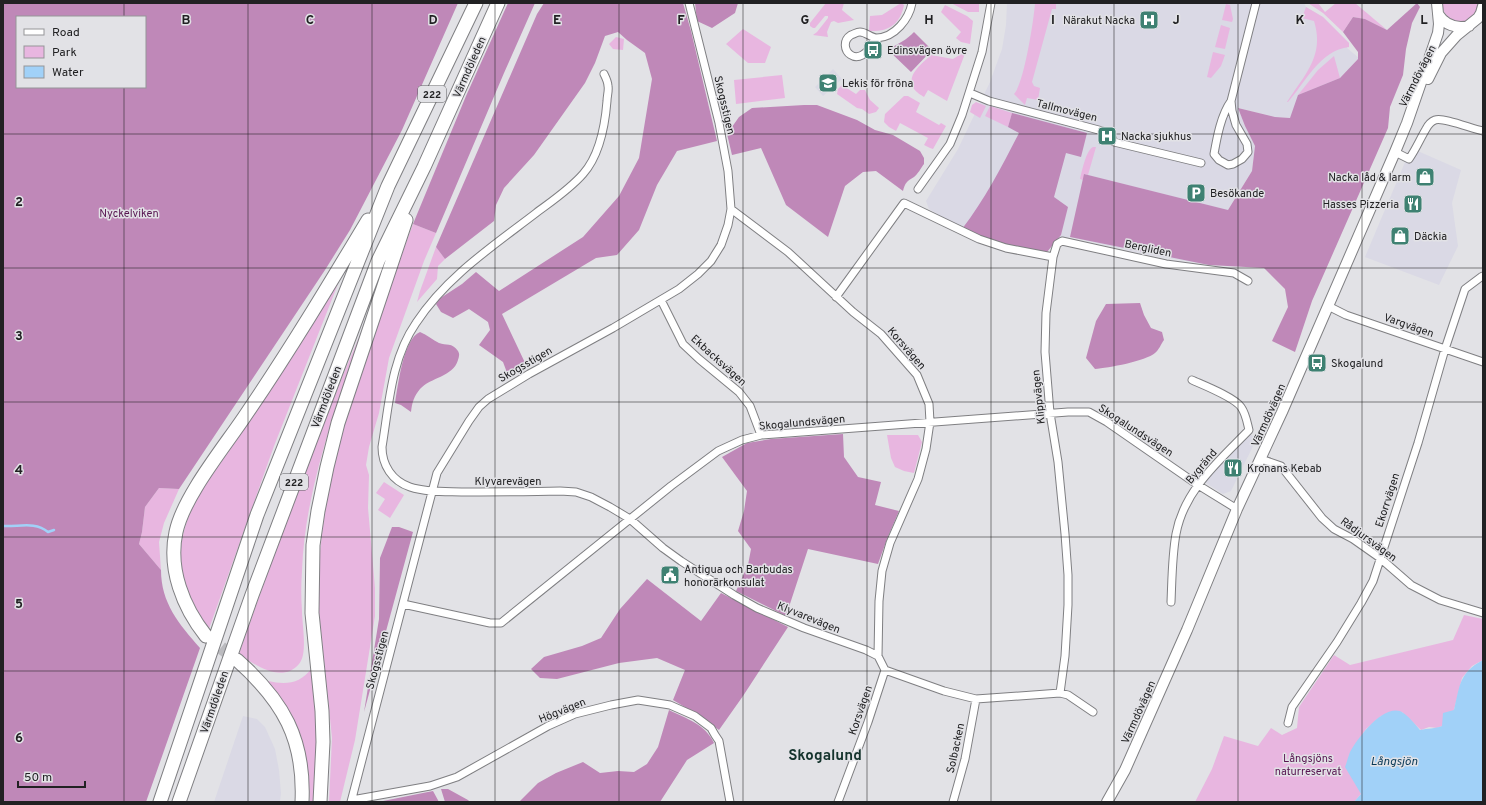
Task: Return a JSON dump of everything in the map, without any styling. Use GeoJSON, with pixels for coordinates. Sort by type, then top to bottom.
{"type":"FeatureCollection","features":[{"type":"Feature","properties":{"kind":"highway","name":"Värmdöleden"},"geometry":{"type":"LineString","coordinates":[[160,801],[257,515],[388,186],[476,3]]}},
{"type":"Feature","properties":{"kind":"highway","name":"Värmdöleden"},"geometry":{"type":"LineString","coordinates":[[179,802],[252,594],[378,261],[424,167],[498,3]]}},
{"type":"Feature","properties":{"kind":"highway"},"geometry":{"type":"LineString","coordinates":[[320,802],[323,742],[322,711],[312,613],[313,545],[318,511],[338,423],[356,365],[424,167]]}},
{"type":"Feature","properties":{"kind":"highway"},"geometry":{"type":"LineString","coordinates":[[206,636],[196,624],[188,610],[180,592],[175,569],[174,548],[176,532],[181,516],[201,481],[317,306],[388,186]]}},
{"type":"Feature","properties":{"kind":"highway"},"geometry":{"type":"LineString","coordinates":[[237,660],[270,693],[289,723],[302,768],[302,802]]}},
{"type":"Feature","properties":{"kind":"main road"},"geometry":{"type":"LineString","coordinates":[[1432,3],[1437,8],[1441,18],[1451,26],[1457,27],[1475,24]]}},
{"type":"Feature","properties":{"kind":"main road","name":"Värmdövägen"},"geometry":{"type":"LineString","coordinates":[[1107,802],[1132,756],[1187,630],[1237,509],[1261,459],[1407,123],[1440,54],[1452,40],[1475,24],[1483,6]]}},
{"type":"Feature","properties":{"kind":"main road","name":"Värmdövägen"},"geometry":{"type":"LineString","coordinates":[[1407,123],[1438,33],[1437,8]]}},
{"type":"Feature","properties":{"kind":"street","name":"Skogsstigen"},"geometry":{"type":"LineString","coordinates":[[351,801],[437,473],[469,421],[479,407],[488,398],[661,300],[679,288],[698,274],[711,261],[721,245],[728,225],[731,209],[728,171],[719,123],[689,3]]}},
{"type":"Feature","properties":{"kind":"street"},"geometry":{"type":"LineString","coordinates":[[875,38],[888,35],[895,31],[905,19],[912,3]]}},
{"type":"Feature","properties":{"kind":"street"},"geometry":{"type":"LineString","coordinates":[[918,189],[950,144],[970,93],[982,52],[992,3]]}},
{"type":"Feature","properties":{"kind":"street"},"geometry":{"type":"LineString","coordinates":[[1231,100],[1232,111],[1236,124],[1247,144],[1248,152],[1237,163],[1228,165],[1219,160],[1214,154],[1217,137],[1227,106],[1231,100],[1256,3]]}},
{"type":"Feature","properties":{"kind":"street","name":"Klyvarevägen"},"geometry":{"type":"LineString","coordinates":[[604,74],[608,85],[606,118],[599,145],[584,173],[552,201],[446,284],[415,324],[394,373],[382,447],[382,457],[389,472],[400,482],[410,487],[432,491],[576,492],[591,497],[630,519],[663,548],[734,595],[757,608],[804,628],[866,650],[878,656]]}},
{"type":"Feature","properties":{"kind":"street","name":"Tallmovägen"},"geometry":{"type":"LineString","coordinates":[[970,93],[989,101],[1110,133],[1114,142],[1201,163]]}},
{"type":"Feature","properties":{"kind":"street"},"geometry":{"type":"LineString","coordinates":[[1395,152],[1409,159],[1415,151],[1427,127],[1430,123],[1436,120],[1444,120],[1483,131]]}},
{"type":"Feature","properties":{"kind":"street"},"geometry":{"type":"LineString","coordinates":[[836,297],[904,203],[979,239],[1006,248],[1053,257]]}},
{"type":"Feature","properties":{"kind":"street","name":"Korsvägen"},"geometry":{"type":"LineString","coordinates":[[731,209],[788,252],[836,297],[881,334],[917,375],[929,404],[930,422],[926,449],[918,480],[890,543],[882,571],[879,601],[878,656]]}},
{"type":"Feature","properties":{"kind":"street","name":"Bergliden"},"geometry":{"type":"LineString","coordinates":[[1053,257],[1058,244],[1062,241],[1166,264],[1234,273],[1248,281]]}},
{"type":"Feature","properties":{"kind":"street","name":"Klippvägen"},"geometry":{"type":"LineString","coordinates":[[1053,257],[1046,314],[1045,352],[1050,413],[1058,462],[1066,534],[1068,576],[1065,656],[1060,693]]}},
{"type":"Feature","properties":{"kind":"street","name":"Ekorrvägen"},"geometry":{"type":"LineString","coordinates":[[1288,723],[1292,707],[1337,642],[1373,581],[1420,436],[1445,349],[1465,289],[1483,276]]}},
{"type":"Feature","properties":{"kind":"street","name":"Ekbacksvägen"},"geometry":{"type":"LineString","coordinates":[[661,300],[684,344],[699,359],[739,392],[750,406],[761,435]]}},
{"type":"Feature","properties":{"kind":"street","name":"Vargvägen"},"geometry":{"type":"LineString","coordinates":[[1328,306],[1346,315],[1483,362]]}},
{"type":"Feature","properties":{"kind":"street","name":"Bygränd"},"geometry":{"type":"LineString","coordinates":[[1171,602],[1176,534],[1184,510],[1206,474],[1249,430],[1240,405],[1233,400],[1192,380]]}},
{"type":"Feature","properties":{"kind":"street","name":"Skogalundsvägen"},"geometry":{"type":"LineString","coordinates":[[403,604],[490,623],[501,623],[630,519],[718,451],[742,440],[761,435],[1050,413],[1089,412],[1107,422],[1198,485],[1237,509]]}},
{"type":"Feature","properties":{"kind":"street","name":"Rådjursvägen"},"geometry":{"type":"LineString","coordinates":[[1261,459],[1281,466],[1322,518],[1334,528],[1353,538],[1380,558],[1404,580],[1440,600],[1483,613]]}},
{"type":"Feature","properties":{"kind":"street"},"geometry":{"type":"LineString","coordinates":[[878,656],[885,670],[944,691],[976,699],[1060,693],[1068,695],[1093,712]]}},
{"type":"Feature","properties":{"kind":"street","name":"Korsvägen"},"geometry":{"type":"LineString","coordinates":[[838,802],[868,722],[885,670]]}},
{"type":"Feature","properties":{"kind":"street","name":"Solbacken"},"geometry":{"type":"LineString","coordinates":[[953,802],[965,759],[976,699]]}},
{"type":"Feature","properties":{"kind":"street","name":"Högvägen"},"geometry":{"type":"LineString","coordinates":[[351,801],[430,786],[468,772],[561,720],[595,708],[638,700],[670,705],[690,713],[711,728],[719,741],[730,802]]}},
{"type":"Feature","properties":{"kind":"shaded area","name":"Nacka sjukhus"},"geometry":{"type":"Polygon","coordinates":[[[1007,3],[1304,3],[1306,7],[1323,17],[1349,43],[1347,48],[1359,58],[1340,78],[1291,118],[1275,117],[1238,108],[1255,146],[1252,171],[1228,210],[1209,265],[1144,254],[1070,237],[1057,241],[1047,252],[1031,251],[962,229],[929,209],[926,201],[958,149],[990,82],[1002,49],[1006,25],[1007,3]]]}},
{"type":"Feature","properties":{"kind":"shaded area","name":"Lekis för fröna"},"geometry":{"type":"Polygon","coordinates":[[[833,69],[842,79],[823,96],[815,87],[833,69]]]}},
{"type":"Feature","properties":{"kind":"shaded area"},"geometry":{"type":"Polygon","coordinates":[[[1411,148],[1461,170],[1452,203],[1458,246],[1439,285],[1365,257],[1411,148]]]}},
{"type":"Feature","properties":{"kind":"shaded area"},"geometry":{"type":"Polygon","coordinates":[[[1243,431],[1257,438],[1231,491],[1223,494],[1197,477],[1243,431]]]}},
{"type":"Feature","properties":{"kind":"shaded area"},"geometry":{"type":"Polygon","coordinates":[[[243,716],[257,719],[265,727],[275,749],[279,770],[281,793],[280,802],[214,802],[243,716]]]}},
{"type":"Feature","properties":{"kind":"green space","name":"Nyckelviken"},"geometry":{"type":"Polygon","coordinates":[[[3,3],[458,3],[402,130],[350,230],[179,489],[159,488],[145,507],[139,544],[161,570],[164,593],[168,603],[178,621],[200,648],[146,802],[3,802],[3,3]]]}},
{"type":"Feature","properties":{"kind":"green space"},"geometry":{"type":"Polygon","coordinates":[[[508,3],[535,3],[436,233],[413,224],[466,96],[508,3]]]}},
{"type":"Feature","properties":{"kind":"green space"},"geometry":{"type":"Polygon","coordinates":[[[544,3],[683,3],[717,141],[677,151],[657,185],[639,230],[617,255],[596,258],[502,314],[527,367],[509,378],[503,362],[479,345],[490,330],[488,322],[469,309],[453,318],[441,312],[436,304],[439,299],[462,284],[476,272],[499,291],[583,237],[619,196],[639,158],[652,79],[645,53],[618,32],[605,36],[595,63],[585,83],[534,155],[504,188],[496,205],[494,221],[445,259],[436,247],[537,14],[544,3]]]}},
{"type":"Feature","properties":{"kind":"green space"},"geometry":{"type":"Polygon","coordinates":[[[695,3],[738,3],[735,13],[712,28],[697,21],[695,3]]]}},
{"type":"Feature","properties":{"kind":"green space"},"geometry":{"type":"Polygon","coordinates":[[[826,3],[844,3],[842,10],[854,20],[838,23],[834,21],[831,22],[827,32],[828,37],[813,35],[828,18],[828,16],[825,16],[815,28],[810,26],[810,23],[826,3]]]}},
{"type":"Feature","properties":{"kind":"green space"},"geometry":{"type":"Polygon","coordinates":[[[901,3],[904,5],[900,18],[892,26],[882,30],[869,31],[870,16],[882,15],[901,3]]]}},
{"type":"Feature","properties":{"kind":"green space"},"geometry":{"type":"Polygon","coordinates":[[[951,3],[979,3],[979,12],[968,12],[951,3]]]}},
{"type":"Feature","properties":{"kind":"green space"},"geometry":{"type":"Polygon","coordinates":[[[1035,3],[1056,3],[1056,9],[1052,9],[1032,82],[1034,86],[1040,88],[1038,100],[1027,98],[1025,105],[1014,94],[1018,88],[1025,65],[1031,36],[1035,3]]]}},
{"type":"Feature","properties":{"kind":"green space"},"geometry":{"type":"Polygon","coordinates":[[[1308,3],[1318,3],[1325,12],[1336,3],[1355,3],[1387,30],[1365,19],[1353,17],[1343,32],[1323,13],[1308,3]]]}},
{"type":"Feature","properties":{"kind":"green space"},"geometry":{"type":"Polygon","coordinates":[[[1417,3],[1420,7],[1412,23],[1406,49],[1403,75],[1390,107],[1388,128],[1312,301],[1295,352],[1272,341],[1288,307],[1285,289],[1264,268],[1209,265],[1070,237],[1084,174],[1228,210],[1252,171],[1255,146],[1238,108],[1275,117],[1290,118],[1298,95],[1340,78],[1358,59],[1358,52],[1343,32],[1353,17],[1365,19],[1387,30],[1417,3]]]}},
{"type":"Feature","properties":{"kind":"green space"},"geometry":{"type":"Polygon","coordinates":[[[1442,3],[1480,3],[1479,9],[1469,21],[1459,22],[1447,16],[1442,3]]]}},
{"type":"Feature","properties":{"kind":"green space"},"geometry":{"type":"Polygon","coordinates":[[[1226,4],[1230,5],[1233,19],[1232,22],[1222,20],[1226,4]]]}},
{"type":"Feature","properties":{"kind":"green space"},"geometry":{"type":"Polygon","coordinates":[[[945,5],[967,16],[973,21],[970,44],[961,42],[956,38],[961,32],[941,12],[945,5]]]}},
{"type":"Feature","properties":{"kind":"green space"},"geometry":{"type":"Polygon","coordinates":[[[1306,7],[1323,17],[1349,43],[1349,47],[1339,49],[1321,61],[1287,102],[1306,74],[1315,55],[1317,45],[1317,33],[1314,21],[1302,18],[1306,7]]]}},
{"type":"Feature","properties":{"kind":"green space"},"geometry":{"type":"Polygon","coordinates":[[[1221,25],[1230,28],[1225,49],[1215,47],[1221,25]]]}},
{"type":"Feature","properties":{"kind":"green space"},"geometry":{"type":"Polygon","coordinates":[[[743,29],[771,47],[765,63],[748,63],[726,44],[743,29]]]}},
{"type":"Feature","properties":{"kind":"green space"},"geometry":{"type":"Polygon","coordinates":[[[914,32],[932,50],[911,72],[888,50],[905,40],[914,32]]]}},
{"type":"Feature","properties":{"kind":"green space"},"geometry":{"type":"Polygon","coordinates":[[[616,37],[624,39],[623,50],[613,49],[609,44],[616,37]]]}},
{"type":"Feature","properties":{"kind":"green space"},"geometry":{"type":"Polygon","coordinates":[[[966,51],[947,101],[928,90],[924,97],[914,89],[912,84],[913,74],[931,55],[953,59],[966,51]]]}},
{"type":"Feature","properties":{"kind":"green space"},"geometry":{"type":"Polygon","coordinates":[[[1213,52],[1225,55],[1221,66],[1211,78],[1207,77],[1213,52]]]}},
{"type":"Feature","properties":{"kind":"green space"},"geometry":{"type":"Polygon","coordinates":[[[1334,56],[1340,78],[1298,95],[1318,70],[1334,56]]]}},
{"type":"Feature","properties":{"kind":"green space"},"geometry":{"type":"Polygon","coordinates":[[[782,75],[785,98],[736,104],[734,80],[782,75]]]}},
{"type":"Feature","properties":{"kind":"green space"},"geometry":{"type":"Polygon","coordinates":[[[842,85],[856,94],[860,90],[865,90],[870,100],[879,108],[876,112],[869,114],[862,109],[857,108],[837,94],[838,89],[842,85]]]}},
{"type":"Feature","properties":{"kind":"green space"},"geometry":{"type":"Polygon","coordinates":[[[904,96],[908,96],[920,103],[916,112],[939,125],[941,123],[946,126],[933,149],[924,145],[928,138],[900,123],[896,131],[884,122],[885,114],[904,96]]]}},
{"type":"Feature","properties":{"kind":"green space"},"geometry":{"type":"Polygon","coordinates":[[[976,102],[986,106],[980,118],[970,112],[972,105],[976,102]]]}},
{"type":"Feature","properties":{"kind":"green space"},"geometry":{"type":"Polygon","coordinates":[[[817,105],[857,120],[875,130],[893,135],[920,151],[924,158],[924,164],[918,173],[907,182],[903,191],[876,171],[863,172],[845,186],[828,237],[786,205],[761,148],[732,155],[727,134],[739,117],[752,108],[817,105]]]}},
{"type":"Feature","properties":{"kind":"green space"},"geometry":{"type":"Polygon","coordinates":[[[990,106],[1012,113],[1008,127],[985,116],[990,106]]]}},
{"type":"Feature","properties":{"kind":"green space"},"geometry":{"type":"Polygon","coordinates":[[[1012,113],[1087,133],[1081,157],[1066,153],[1054,197],[1068,207],[1061,235],[1047,252],[1025,249],[962,229],[986,194],[1019,133],[1008,127],[1012,113]]]}},
{"type":"Feature","properties":{"kind":"green space"},"geometry":{"type":"Polygon","coordinates":[[[1093,147],[1096,147],[1088,175],[1085,174],[1083,180],[1080,179],[1086,156],[1093,147]]]}},
{"type":"Feature","properties":{"kind":"green space"},"geometry":{"type":"Polygon","coordinates":[[[413,224],[436,233],[424,261],[389,358],[379,413],[369,447],[366,465],[369,475],[368,508],[375,588],[375,616],[355,740],[340,802],[329,802],[332,738],[319,612],[318,568],[325,510],[331,478],[350,405],[413,224]]]}},
{"type":"Feature","properties":{"kind":"green space"},"geometry":{"type":"Polygon","coordinates":[[[436,247],[445,259],[438,266],[437,279],[417,302],[420,291],[436,247]]]}},
{"type":"Feature","properties":{"kind":"green space"},"geometry":{"type":"Polygon","coordinates":[[[338,284],[274,446],[209,629],[196,609],[187,588],[184,576],[181,553],[182,541],[188,517],[199,495],[265,399],[338,284]]]}},
{"type":"Feature","properties":{"kind":"green space"},"geometry":{"type":"Polygon","coordinates":[[[1140,303],[1151,328],[1162,332],[1164,340],[1159,349],[1144,359],[1117,366],[1095,369],[1086,358],[1096,321],[1106,304],[1140,303]]]}},
{"type":"Feature","properties":{"kind":"green space"},"geometry":{"type":"Polygon","coordinates":[[[362,330],[323,449],[309,509],[304,540],[302,576],[301,601],[304,646],[302,659],[292,670],[277,673],[269,671],[239,654],[298,491],[362,330]]]}},
{"type":"Feature","properties":{"kind":"green space"},"geometry":{"type":"Polygon","coordinates":[[[420,332],[439,343],[453,346],[458,351],[459,356],[452,370],[420,389],[416,394],[411,412],[395,403],[405,353],[414,336],[420,332]]]}},
{"type":"Feature","properties":{"kind":"green space"},"geometry":{"type":"Polygon","coordinates":[[[843,434],[844,457],[858,477],[881,482],[875,505],[899,511],[878,564],[808,549],[786,616],[736,591],[748,565],[751,549],[738,531],[744,511],[747,491],[722,457],[747,443],[771,439],[843,434]]]}},
{"type":"Feature","properties":{"kind":"green space"},"geometry":{"type":"Polygon","coordinates":[[[887,435],[918,435],[922,442],[914,473],[895,467],[891,458],[887,435]]]}},
{"type":"Feature","properties":{"kind":"green space"},"geometry":{"type":"Polygon","coordinates":[[[384,482],[404,495],[390,518],[378,510],[385,499],[376,493],[384,482]]]}},
{"type":"Feature","properties":{"kind":"green space"},"geometry":{"type":"Polygon","coordinates":[[[159,488],[179,489],[164,523],[159,542],[161,570],[139,544],[145,507],[159,488]]]}},
{"type":"Feature","properties":{"kind":"green space"},"geometry":{"type":"Polygon","coordinates":[[[392,527],[399,527],[413,532],[364,712],[379,619],[380,558],[392,527]]]}},
{"type":"Feature","properties":{"kind":"green space"},"geometry":{"type":"Polygon","coordinates":[[[647,579],[701,621],[721,593],[788,627],[719,730],[700,716],[673,700],[685,670],[657,658],[619,663],[557,679],[540,678],[531,669],[544,657],[582,646],[601,638],[620,609],[647,579]]]}},
{"type":"Feature","properties":{"kind":"green space","name":"Långsjöns naturreservat"},"geometry":{"type":"Polygon","coordinates":[[[1464,615],[1483,619],[1483,660],[1472,666],[1462,678],[1454,710],[1442,726],[1437,728],[1429,727],[1421,730],[1402,712],[1381,716],[1366,729],[1350,753],[1361,794],[1354,802],[1195,802],[1212,769],[1224,736],[1258,746],[1271,728],[1282,735],[1297,728],[1299,707],[1334,655],[1350,665],[1453,640],[1464,615]]]}},
{"type":"Feature","properties":{"kind":"green space"},"geometry":{"type":"Polygon","coordinates":[[[312,668],[316,710],[318,761],[314,802],[310,802],[307,763],[300,735],[290,714],[268,681],[281,683],[292,682],[303,677],[312,668]]]}},
{"type":"Feature","properties":{"kind":"green space"},"geometry":{"type":"Polygon","coordinates":[[[669,710],[689,719],[701,727],[706,731],[714,743],[687,760],[660,802],[519,802],[538,783],[556,773],[583,762],[600,773],[618,771],[634,772],[647,764],[658,747],[669,710]]]}},
{"type":"Feature","properties":{"kind":"green space"},"geometry":{"type":"Polygon","coordinates":[[[441,789],[448,789],[470,802],[445,802],[441,789]]]}},
{"type":"Feature","properties":{"kind":"green space"},"geometry":{"type":"Polygon","coordinates":[[[433,791],[439,802],[378,802],[433,791]]]}},
{"type":"Feature","properties":{"kind":"water","name":"Långsjön"},"geometry":{"type":"Polygon","coordinates":[[[1483,660],[1483,802],[1354,802],[1361,794],[1345,767],[1350,752],[1371,724],[1385,713],[1400,711],[1411,719],[1420,730],[1442,726],[1443,713],[1454,710],[1459,687],[1465,675],[1475,665],[1483,660]]]}},
{"type":"Feature","properties":{"kind":"waterway"},"geometry":{"type":"LineString","coordinates":[[3,526],[27,525],[38,527],[48,532],[54,530]]}},
{"type":"Feature","properties":{"kind":"tunnel"},"geometry":{"type":"LineString","coordinates":[[206,636],[237,660]]}},
{"type":"Feature","properties":{"kind":"place","name":"Närakut Nacka"},"geometry":{"type":"Point","coordinates":[1149,20]}},
{"type":"Feature","properties":{"kind":"place","name":"Edinsvägen övre"},"geometry":{"type":"Point","coordinates":[873,50]}},
{"type":"Feature","properties":{"kind":"place","name":"Lekis för fröna"},"geometry":{"type":"Point","coordinates":[828,83]}},
{"type":"Feature","properties":{"kind":"place","name":"Nacka sjukhus"},"geometry":{"type":"Point","coordinates":[1107,136]}},
{"type":"Feature","properties":{"kind":"place","name":"Nacka låd & larm"},"geometry":{"type":"Point","coordinates":[1425,177]}},
{"type":"Feature","properties":{"kind":"place","name":"Besökande"},"geometry":{"type":"Point","coordinates":[1196,193]}},
{"type":"Feature","properties":{"kind":"place","name":"Hasses Pizzeria"},"geometry":{"type":"Point","coordinates":[1413,204]}},
{"type":"Feature","properties":{"kind":"place","name":"Däckia"},"geometry":{"type":"Point","coordinates":[1400,236]}},
{"type":"Feature","properties":{"kind":"place","name":"Skogalund"},"geometry":{"type":"Point","coordinates":[1317,363]}},
{"type":"Feature","properties":{"kind":"place","name":"Kronans Kebab"},"geometry":{"type":"Point","coordinates":[1233,468]}},
{"type":"Feature","properties":{"kind":"place","name":"Antigua och Barbudas honorärkonsulat"},"geometry":{"type":"Point","coordinates":[670,575]}},
{"type":"Feature","properties":{"kind":"district","name":"Skogalund"},"geometry":{"type":"Point","coordinates":[825,755]}}]}
